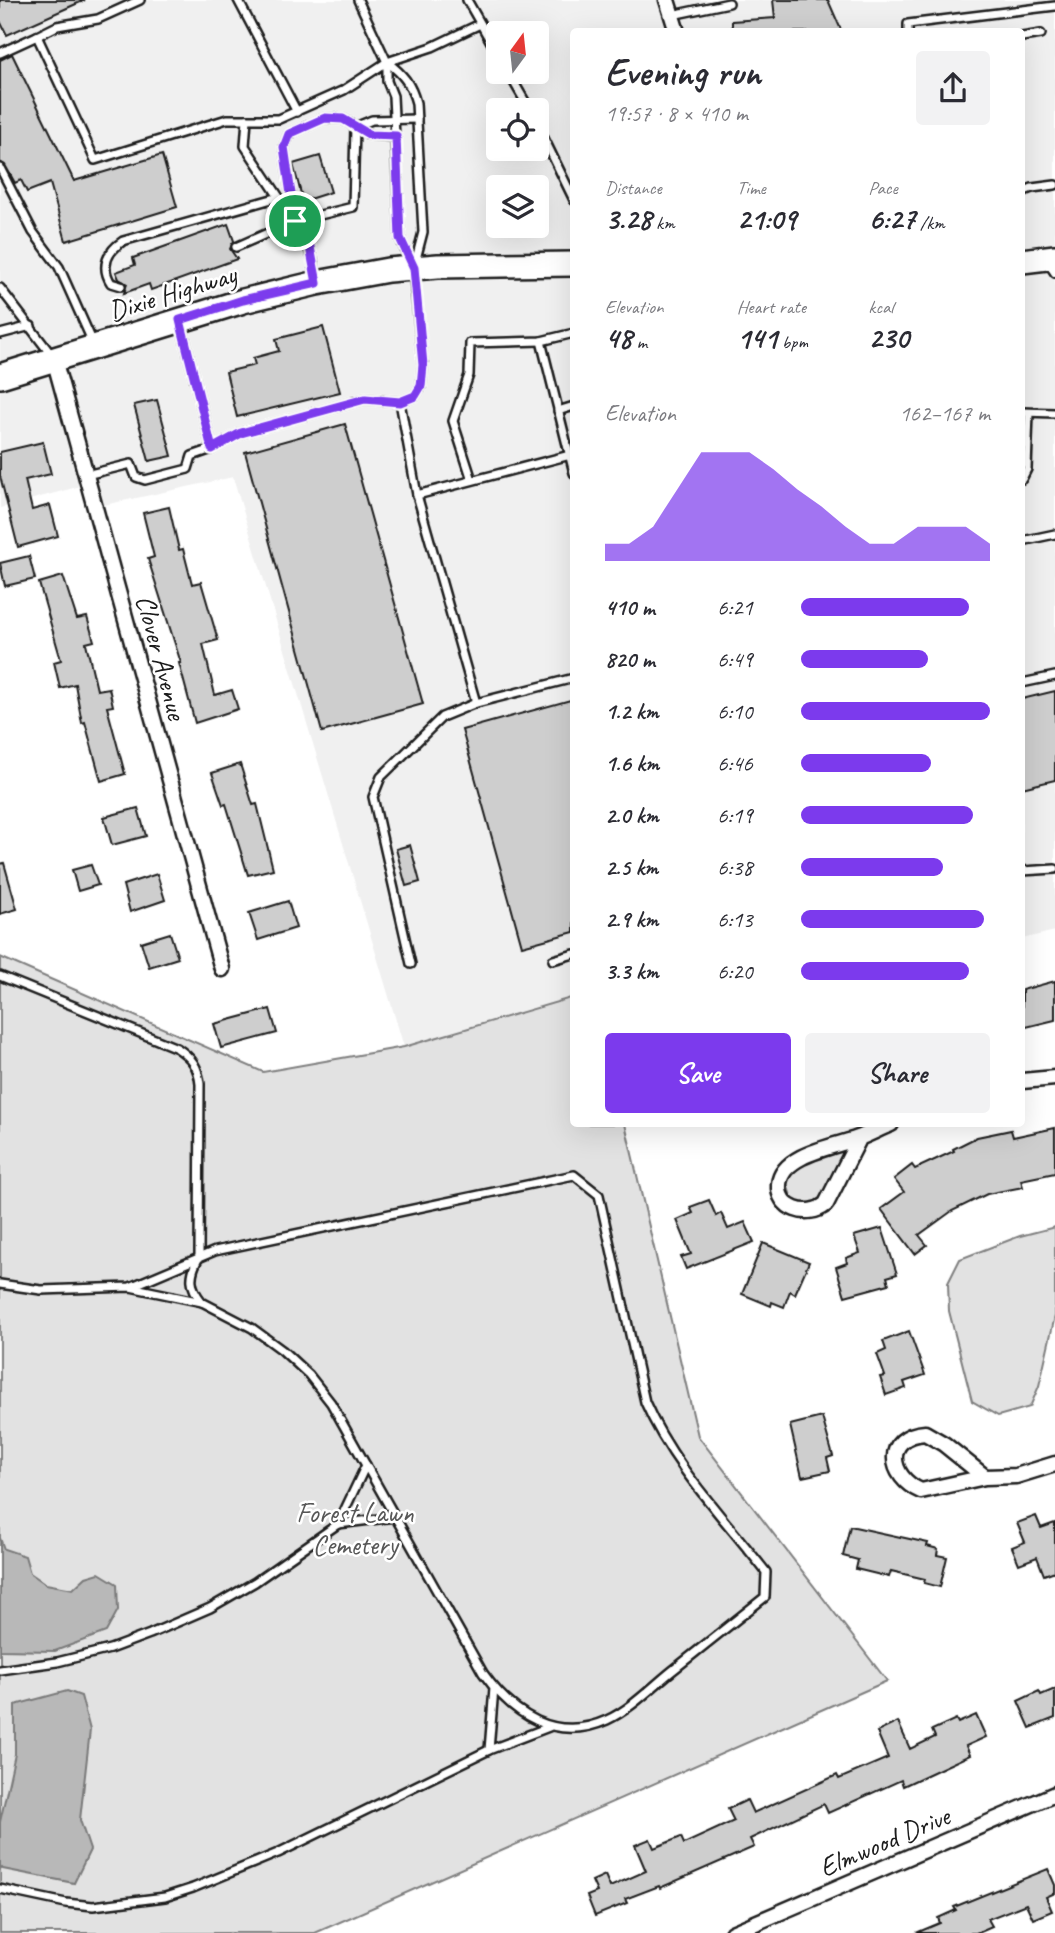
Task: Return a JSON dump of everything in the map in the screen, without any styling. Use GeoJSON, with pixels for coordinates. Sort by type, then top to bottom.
{"type":"FeatureCollection","features":[{"type":"Feature","properties":{"kind":"main road","name":"Dixie Highway"},"geometry":{"type":"LineString","coordinates":[[0,376],[243,300],[317,283],[414,268],[570,264]]}},
{"type":"Feature","properties":{"kind":"street"},"geometry":{"type":"LineString","coordinates":[[667,0],[676,28]]}},
{"type":"Feature","properties":{"kind":"street","name":"Clover Avenue"},"geometry":{"type":"LineString","coordinates":[[54,359],[222,969]]}},
{"type":"Feature","properties":{"kind":"street"},"geometry":{"type":"LineString","coordinates":[[1025,1081],[1055,1078]]}},
{"type":"Feature","properties":{"kind":"street"},"geometry":{"type":"LineString","coordinates":[[859,1139],[820,1209],[801,1212],[786,1203],[779,1188],[786,1168],[831,1145],[859,1139],[885,1127]]}},
{"type":"Feature","properties":{"kind":"street"},"geometry":{"type":"LineString","coordinates":[[985,1477],[944,1444],[925,1433],[905,1437],[897,1446],[895,1456],[898,1474],[904,1482],[921,1491],[985,1477],[1016,1476],[1055,1464]]}},
{"type":"Feature","properties":{"kind":"street","name":"Elmwood Drive"},"geometry":{"type":"LineString","coordinates":[[732,1933],[1055,1794]]}},
{"type":"Feature","properties":{"kind":"lane"},"geometry":{"type":"LineString","coordinates":[[0,53],[57,26],[98,19],[140,0]]}},
{"type":"Feature","properties":{"kind":"lane"},"geometry":{"type":"LineString","coordinates":[[238,0],[296,112]]}},
{"type":"Feature","properties":{"kind":"lane"},"geometry":{"type":"LineString","coordinates":[[358,0],[387,62],[387,81],[393,96],[395,120],[400,238],[414,268]]}},
{"type":"Feature","properties":{"kind":"lane"},"geometry":{"type":"LineString","coordinates":[[467,0],[486,33]]}},
{"type":"Feature","properties":{"kind":"lane"},"geometry":{"type":"LineString","coordinates":[[672,15],[729,3]]}},
{"type":"Feature","properties":{"kind":"lane"},"geometry":{"type":"LineString","coordinates":[[908,28],[908,24],[1055,6]]}},
{"type":"Feature","properties":{"kind":"lane"},"geometry":{"type":"LineString","coordinates":[[37,36],[95,160],[227,119],[279,119],[344,90],[387,62],[432,47],[480,23]]}},
{"type":"Feature","properties":{"kind":"lane"},"geometry":{"type":"LineString","coordinates":[[1025,37],[1041,34]]}},
{"type":"Feature","properties":{"kind":"lane"},"geometry":{"type":"LineString","coordinates":[[86,475],[131,464],[136,477],[145,480],[188,469],[192,456],[212,449],[241,433],[365,399],[400,402],[415,396],[421,386],[423,365],[414,268],[423,232],[416,103],[411,86],[403,74],[387,62]]}},
{"type":"Feature","properties":{"kind":"lane"},"geometry":{"type":"LineString","coordinates":[[295,221],[284,147],[289,134],[325,118],[343,119],[370,135],[396,136]]}},
{"type":"Feature","properties":{"kind":"lane"},"geometry":{"type":"LineString","coordinates":[[247,119],[245,146],[310,247],[317,283]]}},
{"type":"Feature","properties":{"kind":"lane"},"geometry":{"type":"LineString","coordinates":[[355,127],[372,120],[417,119]]}},
{"type":"Feature","properties":{"kind":"lane"},"geometry":{"type":"LineString","coordinates":[[236,247],[295,221],[353,208],[355,127]]}},
{"type":"Feature","properties":{"kind":"lane"},"geometry":{"type":"LineString","coordinates":[[549,149],[570,192]]}},
{"type":"Feature","properties":{"kind":"lane"},"geometry":{"type":"LineString","coordinates":[[0,167],[33,232],[59,267],[95,346]]}},
{"type":"Feature","properties":{"kind":"lane"},"geometry":{"type":"LineString","coordinates":[[1025,191],[1055,185]]}},
{"type":"Feature","properties":{"kind":"lane"},"geometry":{"type":"LineString","coordinates":[[121,286],[111,283],[106,264],[113,248],[124,241],[279,197]]}},
{"type":"Feature","properties":{"kind":"lane"},"geometry":{"type":"LineString","coordinates":[[0,288],[54,359]]}},
{"type":"Feature","properties":{"kind":"lane"},"geometry":{"type":"LineString","coordinates":[[180,320],[212,449]]}},
{"type":"Feature","properties":{"kind":"lane"},"geometry":{"type":"LineString","coordinates":[[0,334],[31,326]]}},
{"type":"Feature","properties":{"kind":"lane"},"geometry":{"type":"LineString","coordinates":[[472,480],[453,421],[469,376],[470,343],[541,341],[570,334]]}},
{"type":"Feature","properties":{"kind":"lane"},"geometry":{"type":"LineString","coordinates":[[541,341],[570,448]]}},
{"type":"Feature","properties":{"kind":"lane"},"geometry":{"type":"LineString","coordinates":[[400,402],[417,495],[476,703]]}},
{"type":"Feature","properties":{"kind":"lane"},"geometry":{"type":"LineString","coordinates":[[558,411],[570,407]]}},
{"type":"Feature","properties":{"kind":"lane"},"geometry":{"type":"LineString","coordinates":[[1025,474],[1025,413],[1055,413]]}},
{"type":"Feature","properties":{"kind":"lane"},"geometry":{"type":"LineString","coordinates":[[417,495],[570,455]]}},
{"type":"Feature","properties":{"kind":"lane"},"geometry":{"type":"LineString","coordinates":[[1025,540],[1055,534]]}},
{"type":"Feature","properties":{"kind":"lane"},"geometry":{"type":"LineString","coordinates":[[1025,682],[1055,676]]}},
{"type":"Feature","properties":{"kind":"lane"},"geometry":{"type":"LineString","coordinates":[[411,964],[373,797],[381,777],[442,717],[476,703],[570,679]]}},
{"type":"Feature","properties":{"kind":"lane"},"geometry":{"type":"LineString","coordinates":[[1025,871],[1055,869]]}},
{"type":"Feature","properties":{"kind":"lane"},"geometry":{"type":"LineString","coordinates":[[552,960],[570,955]]}},
{"type":"Feature","properties":{"kind":"lane"},"geometry":{"type":"LineString","coordinates":[[0,976],[177,1048],[191,1057],[198,1071],[200,1084],[199,1257],[192,1269],[190,1281],[202,1302]]}},
{"type":"Feature","properties":{"kind":"lane"},"geometry":{"type":"LineString","coordinates":[[0,1284],[41,1290],[130,1287],[202,1302],[252,1328],[282,1349],[309,1375],[331,1403],[494,1688],[535,1721],[550,1727],[571,1728],[606,1721],[765,1597],[766,1572],[656,1428],[645,1402],[599,1195],[574,1175],[215,1251],[130,1287]]}},
{"type":"Feature","properties":{"kind":"lane"},"geometry":{"type":"LineString","coordinates":[[338,1524],[366,1465]]}},
{"type":"Feature","properties":{"kind":"lane"},"geometry":{"type":"LineString","coordinates":[[0,1670],[57,1662],[110,1649],[150,1634],[210,1608],[255,1582],[338,1524],[395,1517]]}},
{"type":"Feature","properties":{"kind":"lane"},"geometry":{"type":"LineString","coordinates":[[489,1750],[494,1688]]}},
{"type":"Feature","properties":{"kind":"lane"},"geometry":{"type":"LineString","coordinates":[[0,1889],[93,1906],[165,1897],[278,1853],[489,1750],[550,1727]]}},
{"type":"Feature","properties":{"kind":"shaded area"},"geometry":{"type":"Polygon","coordinates":[[[0,0],[1055,0],[1055,931],[1025,938],[1025,28],[570,28],[570,998],[404,1047],[233,477],[95,507],[88,484],[0,508],[0,0]]]}},
{"type":"Feature","properties":{"kind":"shaded area"},"geometry":{"type":"Polygon","coordinates":[[[0,1538],[4,1549],[25,1556],[30,1573],[46,1584],[73,1589],[86,1577],[99,1573],[117,1584],[118,1610],[106,1632],[55,1651],[0,1650],[0,1538]]]}},
{"type":"Feature","properties":{"kind":"shaded area"},"geometry":{"type":"Polygon","coordinates":[[[67,1691],[81,1696],[90,1730],[80,1820],[90,1850],[74,1883],[3,1869],[0,1866],[0,1822],[15,1754],[15,1705],[67,1691]]]}},
{"type":"Feature","properties":{"kind":"green space","name":"Forest Lawn Cemetery"},"geometry":{"type":"Polygon","coordinates":[[[0,957],[263,1072],[404,1047],[570,998],[570,1127],[626,1127],[698,1436],[887,1681],[315,1933],[0,1933],[0,957]]]}},
{"type":"Feature","properties":{"kind":"green space"},"geometry":{"type":"Polygon","coordinates":[[[848,1146],[819,1199],[808,1205],[792,1199],[787,1184],[795,1166],[848,1146]]]}},
{"type":"Feature","properties":{"kind":"green space"},"geometry":{"type":"Polygon","coordinates":[[[1055,1227],[1055,1316],[1039,1386],[1030,1407],[998,1416],[972,1401],[949,1311],[948,1283],[960,1259],[1020,1236],[1055,1227]]]}},
{"type":"Feature","properties":{"kind":"building"},"geometry":{"type":"Polygon","coordinates":[[[0,0],[85,0],[7,35],[0,21],[0,0]]]}},
{"type":"Feature","properties":{"kind":"building"},"geometry":{"type":"Polygon","coordinates":[[[773,0],[828,0],[840,28],[732,28],[732,21],[775,18],[773,0]]]}},
{"type":"Feature","properties":{"kind":"building"},"geometry":{"type":"Polygon","coordinates":[[[12,54],[74,181],[162,155],[177,207],[66,241],[50,183],[27,192],[21,180],[15,183],[5,165],[0,162],[0,60],[12,54]]]}},
{"type":"Feature","properties":{"kind":"building"},"geometry":{"type":"Polygon","coordinates":[[[320,156],[331,192],[303,201],[293,164],[320,156]]]}},
{"type":"Feature","properties":{"kind":"building"},"geometry":{"type":"Polygon","coordinates":[[[228,224],[234,241],[230,249],[237,259],[151,290],[149,284],[124,293],[127,284],[119,279],[116,272],[135,265],[133,258],[228,224]]]}},
{"type":"Feature","properties":{"kind":"building"},"geometry":{"type":"Polygon","coordinates":[[[323,327],[340,392],[237,417],[226,372],[255,365],[253,358],[279,351],[276,339],[323,327]]]}},
{"type":"Feature","properties":{"kind":"building"},"geometry":{"type":"Polygon","coordinates":[[[157,400],[172,456],[149,461],[134,405],[157,400]]]}},
{"type":"Feature","properties":{"kind":"building"},"geometry":{"type":"Polygon","coordinates":[[[345,424],[423,704],[322,732],[245,452],[345,424]]]}},
{"type":"Feature","properties":{"kind":"building"},"geometry":{"type":"Polygon","coordinates":[[[43,442],[51,474],[25,480],[32,510],[50,505],[58,536],[18,547],[0,476],[0,452],[43,442]]]}},
{"type":"Feature","properties":{"kind":"building"},"geometry":{"type":"Polygon","coordinates":[[[169,507],[179,550],[183,549],[192,584],[201,582],[218,640],[203,644],[215,695],[232,690],[238,709],[195,723],[181,663],[148,559],[154,557],[143,513],[169,507]]]}},
{"type":"Feature","properties":{"kind":"building"},"geometry":{"type":"Polygon","coordinates":[[[29,556],[35,579],[5,586],[0,563],[29,556]]]}},
{"type":"Feature","properties":{"kind":"building"},"geometry":{"type":"Polygon","coordinates":[[[63,576],[77,619],[87,617],[94,641],[86,643],[97,690],[109,688],[113,706],[107,707],[125,774],[101,781],[85,722],[82,723],[75,684],[60,688],[54,662],[61,660],[39,583],[63,576]]]}},
{"type":"Feature","properties":{"kind":"building"},"geometry":{"type":"Polygon","coordinates":[[[1055,691],[1055,780],[1025,787],[1025,698],[1055,691]]]}},
{"type":"Feature","properties":{"kind":"building"},"geometry":{"type":"Polygon","coordinates":[[[570,700],[570,933],[522,946],[462,730],[570,700]]]}},
{"type":"Feature","properties":{"kind":"building"},"geometry":{"type":"Polygon","coordinates":[[[240,764],[253,805],[257,804],[273,869],[248,875],[226,804],[223,805],[212,773],[240,764]]]}},
{"type":"Feature","properties":{"kind":"building"},"geometry":{"type":"Polygon","coordinates":[[[138,808],[146,836],[112,845],[104,817],[138,808]]]}},
{"type":"Feature","properties":{"kind":"building"},"geometry":{"type":"Polygon","coordinates":[[[410,845],[420,882],[406,886],[396,849],[410,845]]]}},
{"type":"Feature","properties":{"kind":"building"},"geometry":{"type":"Polygon","coordinates":[[[4,863],[17,909],[0,914],[0,864],[4,863]]]}},
{"type":"Feature","properties":{"kind":"building"},"geometry":{"type":"Polygon","coordinates":[[[91,865],[98,885],[78,891],[72,870],[91,865]]]}},
{"type":"Feature","properties":{"kind":"building"},"geometry":{"type":"Polygon","coordinates":[[[157,874],[165,900],[130,912],[123,885],[157,874]]]}},
{"type":"Feature","properties":{"kind":"building"},"geometry":{"type":"Polygon","coordinates":[[[288,901],[296,928],[258,940],[249,913],[288,901]]]}},
{"type":"Feature","properties":{"kind":"building"},"geometry":{"type":"Polygon","coordinates":[[[170,933],[178,958],[149,967],[141,942],[170,933]]]}},
{"type":"Feature","properties":{"kind":"building"},"geometry":{"type":"Polygon","coordinates":[[[1055,981],[1055,1020],[1025,1027],[1025,989],[1055,981]]]}},
{"type":"Feature","properties":{"kind":"building"},"geometry":{"type":"Polygon","coordinates":[[[270,1009],[277,1033],[221,1048],[214,1024],[270,1009]]]}},
{"type":"Feature","properties":{"kind":"building"},"geometry":{"type":"Polygon","coordinates":[[[1055,1128],[1055,1173],[1021,1180],[1023,1187],[987,1194],[952,1211],[919,1235],[927,1245],[915,1254],[881,1209],[904,1192],[894,1179],[912,1165],[915,1169],[977,1137],[1011,1130],[1013,1137],[1055,1128]]]}},
{"type":"Feature","properties":{"kind":"building"},"geometry":{"type":"Polygon","coordinates":[[[709,1200],[716,1216],[721,1213],[728,1229],[745,1222],[754,1242],[686,1269],[681,1257],[691,1254],[677,1220],[693,1213],[690,1207],[709,1200]]]}},
{"type":"Feature","properties":{"kind":"building"},"geometry":{"type":"Polygon","coordinates":[[[882,1228],[897,1274],[887,1277],[889,1284],[845,1296],[836,1267],[847,1263],[846,1258],[860,1253],[854,1236],[882,1228]]]}},
{"type":"Feature","properties":{"kind":"building"},"geometry":{"type":"Polygon","coordinates":[[[763,1243],[809,1262],[795,1294],[790,1291],[784,1307],[772,1302],[771,1306],[742,1294],[763,1243]]]}},
{"type":"Feature","properties":{"kind":"building"},"geometry":{"type":"Polygon","coordinates":[[[909,1331],[925,1375],[904,1382],[906,1388],[886,1395],[880,1377],[885,1376],[877,1354],[886,1350],[883,1341],[909,1331]]]}},
{"type":"Feature","properties":{"kind":"building"},"geometry":{"type":"Polygon","coordinates":[[[822,1417],[833,1456],[827,1458],[830,1471],[802,1477],[790,1425],[822,1417]]]}},
{"type":"Feature","properties":{"kind":"building"},"geometry":{"type":"Polygon","coordinates":[[[1036,1516],[1041,1528],[1055,1523],[1055,1571],[1044,1575],[1037,1557],[1019,1564],[1012,1547],[1025,1542],[1017,1523],[1036,1516]]]}},
{"type":"Feature","properties":{"kind":"building"},"geometry":{"type":"Polygon","coordinates":[[[850,1526],[928,1543],[927,1546],[938,1549],[937,1555],[947,1557],[940,1587],[924,1583],[925,1579],[891,1571],[889,1577],[856,1569],[858,1560],[843,1556],[850,1526]]]}},
{"type":"Feature","properties":{"kind":"building"},"geometry":{"type":"Polygon","coordinates":[[[1055,1689],[1055,1718],[1030,1728],[1018,1701],[1039,1691],[1041,1695],[1055,1689]]]}},
{"type":"Feature","properties":{"kind":"building"},"geometry":{"type":"Polygon","coordinates":[[[976,1715],[986,1737],[966,1746],[970,1755],[903,1786],[901,1780],[828,1813],[824,1804],[750,1839],[754,1847],[660,1888],[659,1886],[625,1899],[627,1903],[595,1916],[587,1896],[597,1892],[592,1881],[605,1875],[610,1887],[646,1871],[635,1845],[650,1839],[654,1848],[681,1837],[684,1844],[734,1821],[728,1809],[747,1800],[753,1813],[837,1775],[839,1779],[888,1758],[877,1732],[898,1722],[910,1749],[935,1737],[932,1730],[956,1719],[958,1723],[976,1715]]]}},
{"type":"Feature","properties":{"kind":"building"},"geometry":{"type":"Polygon","coordinates":[[[1048,1869],[1055,1885],[1055,1893],[1046,1897],[1052,1911],[1033,1919],[1026,1904],[988,1919],[992,1926],[976,1933],[916,1933],[940,1923],[938,1918],[956,1910],[954,1907],[1048,1869]]]}},
{"type":"Feature","properties":{"kind":"route"},"geometry":{"type":"LineString","coordinates":[[325,118],[343,119],[370,135],[396,136],[400,238],[414,268],[423,365],[421,386],[415,396],[400,402],[365,399],[241,433],[212,449],[180,320],[243,300],[317,283],[310,247],[295,221],[284,147],[289,134],[325,118]]}}]}
